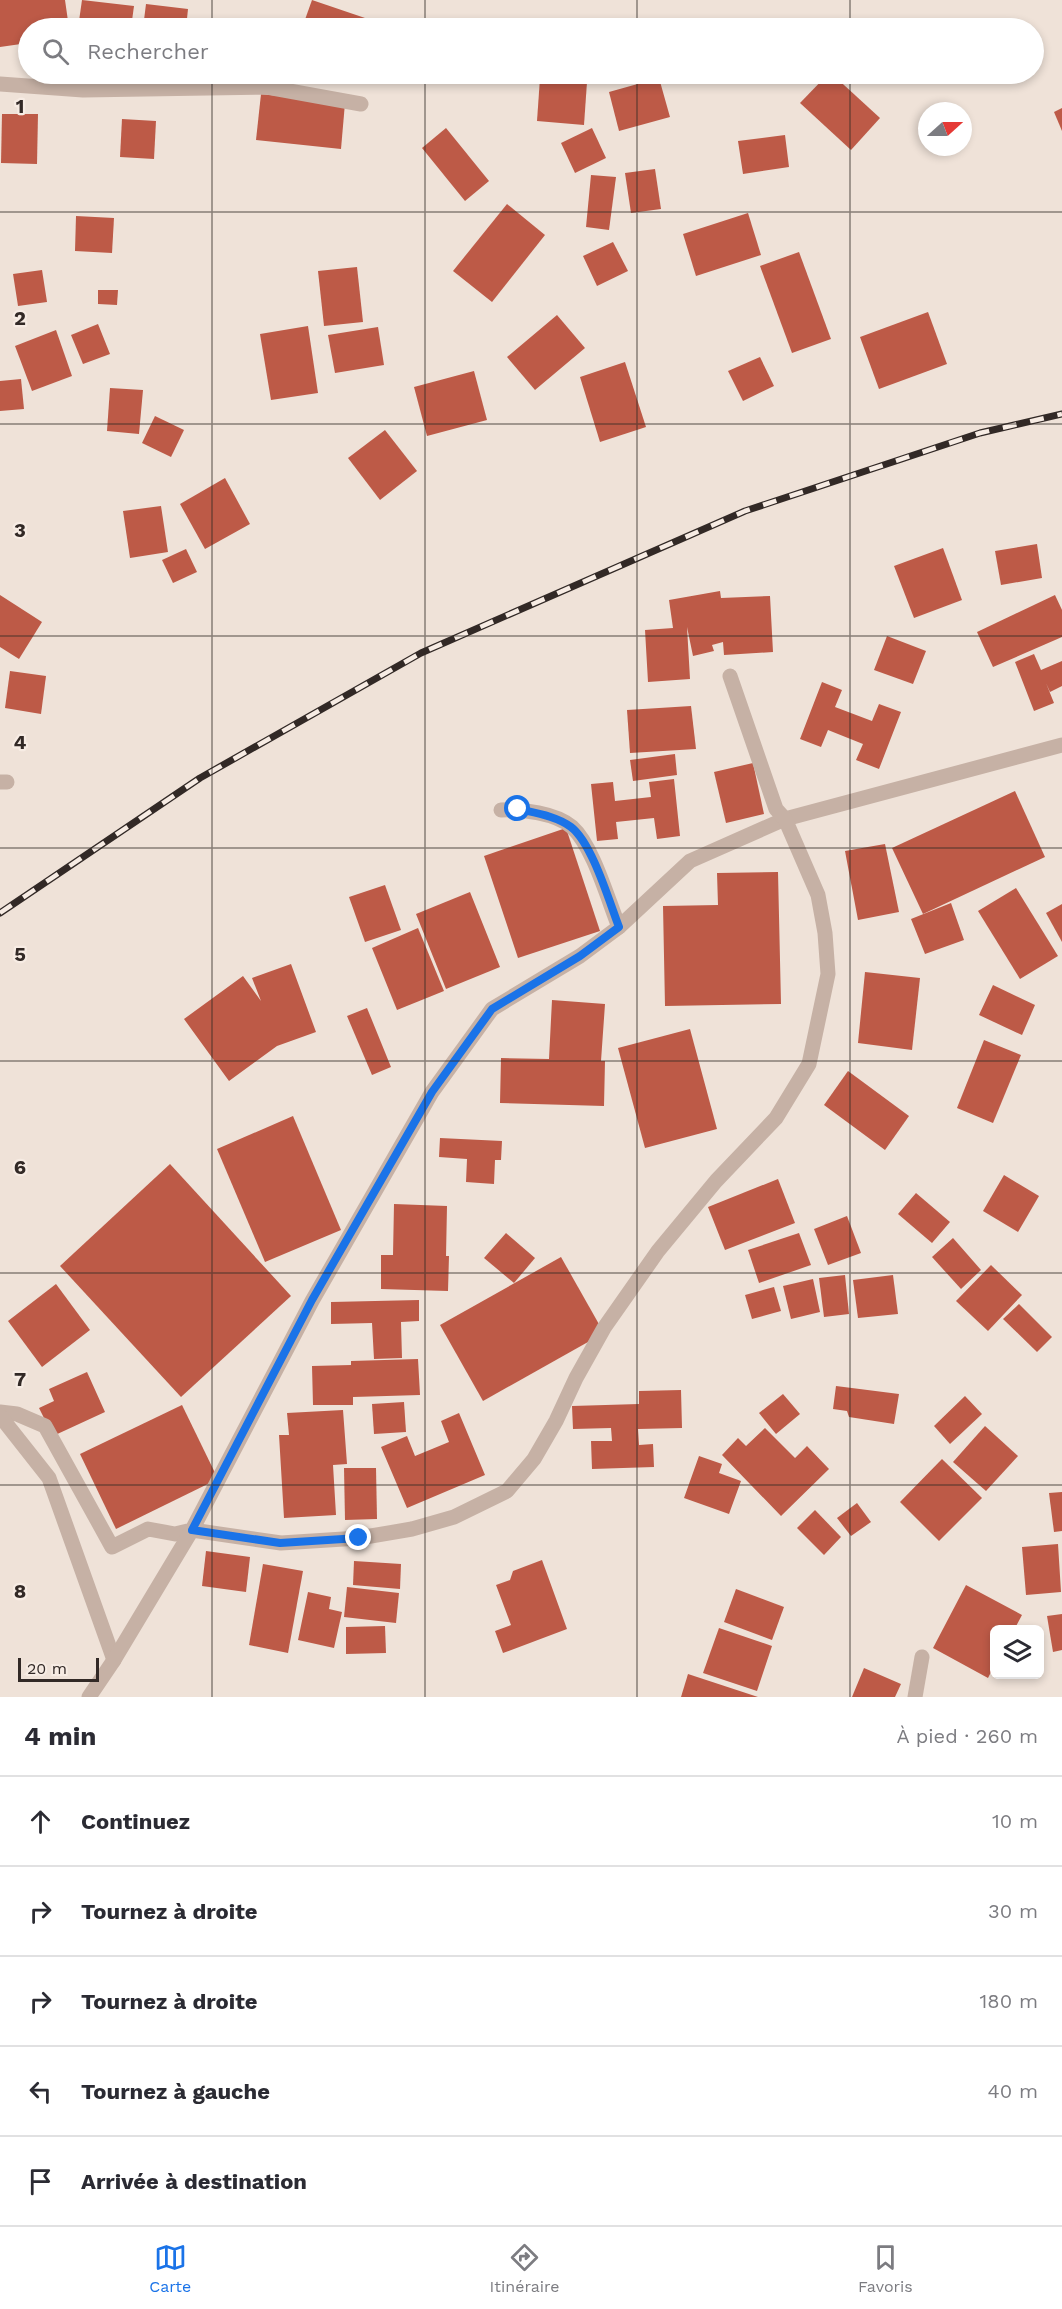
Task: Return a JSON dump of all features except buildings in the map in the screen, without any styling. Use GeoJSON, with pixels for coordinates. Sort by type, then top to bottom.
{"type":"FeatureCollection","features":[{"type":"Feature","properties":{"kind":"street"},"geometry":{"type":"LineString","coordinates":[[0,84],[83,90],[267,87],[361,104]]}},
{"type":"Feature","properties":{"kind":"street"},"geometry":{"type":"LineString","coordinates":[[0,1414],[17,1414],[45,1426],[112,1547],[148,1530],[174,1534],[192,1530],[280,1543],[359,1538],[454,1517],[507,1491],[534,1459],[604,1328],[651,1260],[716,1181],[776,1118],[809,1064],[828,974],[825,933],[818,895],[785,819],[776,808],[730,676]]}},
{"type":"Feature","properties":{"kind":"street"},"geometry":{"type":"LineString","coordinates":[[89,1697],[114,1660],[192,1530],[312,1300],[432,1092],[492,1009],[580,956],[619,927],[690,861],[785,819],[1062,745]]}},
{"type":"Feature","properties":{"kind":"street"},"geometry":{"type":"LineString","coordinates":[[501,810],[518,809],[544,814],[572,827],[590,851],[619,927]]}},
{"type":"Feature","properties":{"kind":"street"},"geometry":{"type":"LineString","coordinates":[[0,1414],[49,1479],[114,1660]]}},
{"type":"Feature","properties":{"kind":"street"},"geometry":{"type":"LineString","coordinates":[[915,1697],[922,1657]]}},
{"type":"Feature","properties":{"kind":"railway"},"geometry":{"type":"LineString","coordinates":[[0,913],[200,778],[421,653],[745,511],[980,433],[1062,414]]}},
{"type":"Feature","properties":{"kind":"route"},"geometry":{"type":"LineString","coordinates":[[359,1538],[280,1543],[192,1530],[312,1300],[447,1068],[492,1009],[580,956],[619,927],[590,851],[572,827],[544,814],[518,809]]}}]}
